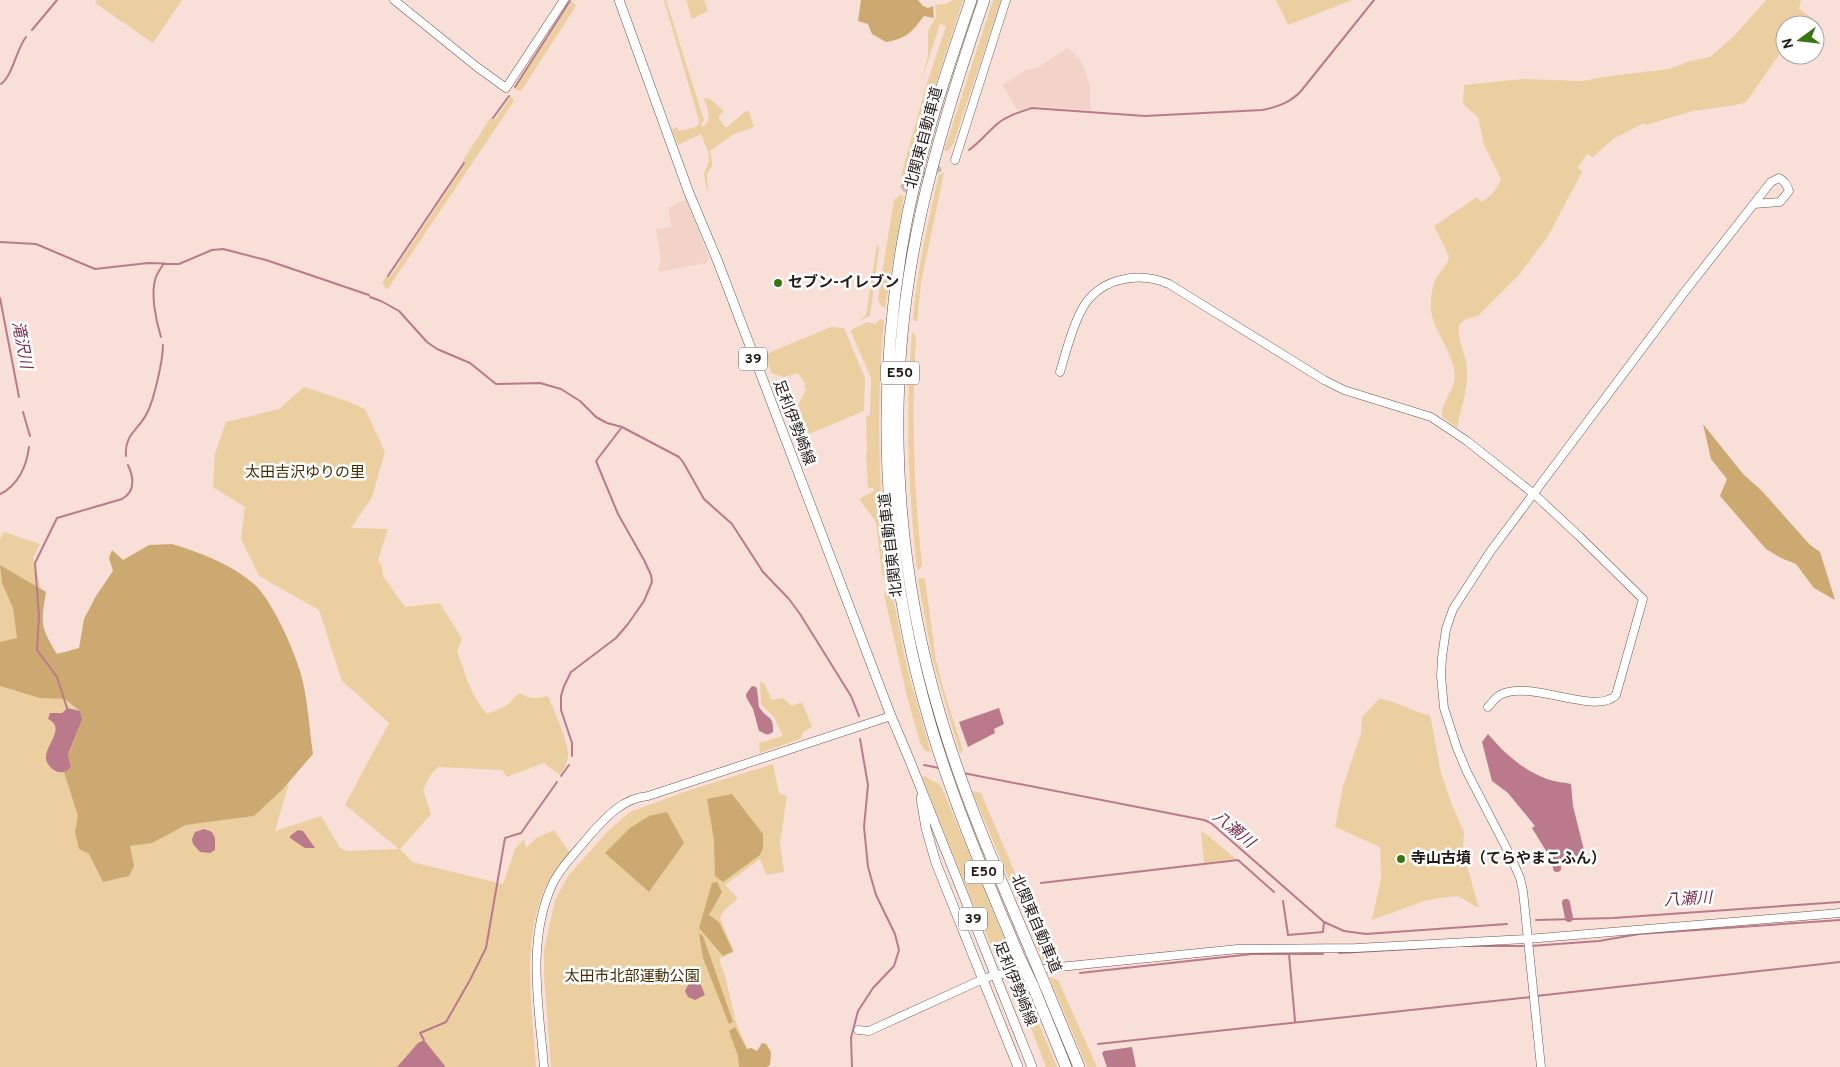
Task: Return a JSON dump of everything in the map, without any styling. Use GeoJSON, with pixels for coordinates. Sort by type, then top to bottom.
{"type":"FeatureCollection","features":[{"type":"Feature","properties":{"kind":"highway","name":"北関東自動車道"},"geometry":{"type":"LineString","coordinates":[[971,0],[936,104],[915,183],[900,256],[888,360],[887,464],[894,550],[904,618],[938,751],[1018,954],[1066,1067]]}},
{"type":"Feature","properties":{"kind":"highway","name":"北関東自動車道"},"geometry":{"type":"LineString","coordinates":[[984,0],[943,124],[920,216],[907,294],[899,403],[900,480],[908,569],[916,615],[931,682],[951,751],[965,791],[1079,1067]]}},
{"type":"Feature","properties":{"kind":"main road","name":"足利伊勢崎線"},"geometry":{"type":"LineString","coordinates":[[619,0],[690,193],[891,716],[1032,1067]]}},
{"type":"Feature","properties":{"kind":"main road","name":"足利伊勢崎線"},"geometry":{"type":"LineString","coordinates":[[914,771],[930,847],[1018,1067]]}},
{"type":"Feature","properties":{"kind":"street"},"geometry":{"type":"LineString","coordinates":[[394,0],[506,88],[564,0]]}},
{"type":"Feature","properties":{"kind":"street"},"geometry":{"type":"LineString","coordinates":[[955,160],[1006,0]]}},
{"type":"Feature","properties":{"kind":"street"},"geometry":{"type":"LineString","coordinates":[[1541,1067],[1520,878],[1457,748],[1444,708],[1441,676],[1446,629],[1453,608],[1465,587],[1683,294],[1754,204],[1775,179],[1779,178],[1788,186],[1789,191],[1780,202],[1754,204]]}},
{"type":"Feature","properties":{"kind":"street"},"geometry":{"type":"LineString","coordinates":[[1060,372],[1078,317],[1092,296],[1103,287],[1125,278],[1153,278],[1169,284],[1324,380],[1344,390],[1431,418],[1467,441],[1534,494],[1643,599],[1616,695],[1613,698],[1604,701],[1586,702],[1545,692],[1509,692],[1498,696],[1488,707]]}},
{"type":"Feature","properties":{"kind":"street"},"geometry":{"type":"LineString","coordinates":[[544,1067],[536,960],[540,928],[547,899],[559,874],[601,822],[636,796],[648,796],[891,716]]}},
{"type":"Feature","properties":{"kind":"street"},"geometry":{"type":"LineString","coordinates":[[858,1030],[869,1031],[995,975],[1059,967],[1238,949],[1356,948],[1527,939],[1840,914]]}},
{"type":"Feature","properties":{"kind":"shaded area"},"geometry":{"type":"Polygon","coordinates":[[[861,0],[918,0],[923,6],[928,8],[933,6],[934,18],[924,16],[904,37],[886,42],[872,34],[868,24],[858,21],[861,0]]]}},
{"type":"Feature","properties":{"kind":"shaded area"},"geometry":{"type":"Polygon","coordinates":[[[1068,48],[1080,59],[1090,84],[1090,110],[1033,106],[1018,111],[1002,85],[1026,70],[1037,68],[1068,48]]]}},
{"type":"Feature","properties":{"kind":"shaded area"},"geometry":{"type":"Polygon","coordinates":[[[686,199],[709,259],[707,263],[658,272],[661,262],[656,229],[671,227],[670,207],[686,199]]]}},
{"type":"Feature","properties":{"kind":"shaded area"},"geometry":{"type":"Polygon","coordinates":[[[1703,424],[1743,474],[1762,491],[1810,545],[1820,552],[1835,600],[1814,588],[1796,564],[1766,549],[1720,496],[1727,479],[1711,459],[1703,424]]]}},
{"type":"Feature","properties":{"kind":"shaded area"},"geometry":{"type":"Polygon","coordinates":[[[172,544],[205,555],[226,565],[254,584],[268,601],[287,638],[303,681],[313,754],[282,790],[254,816],[186,825],[152,843],[130,846],[134,866],[129,876],[103,882],[89,854],[79,849],[75,832],[78,816],[64,772],[71,767],[68,756],[82,720],[80,711],[65,699],[40,698],[0,686],[0,642],[17,638],[13,608],[2,583],[0,565],[46,592],[43,624],[47,637],[57,654],[79,648],[84,619],[96,596],[113,571],[109,558],[112,550],[123,560],[149,545],[172,544]]]}},
{"type":"Feature","properties":{"kind":"shaded area"},"geometry":{"type":"Polygon","coordinates":[[[752,686],[757,689],[759,707],[772,722],[773,732],[769,734],[759,731],[753,709],[746,697],[752,686]]]}},
{"type":"Feature","properties":{"kind":"shaded area"},"geometry":{"type":"Polygon","coordinates":[[[67,708],[80,711],[82,720],[68,756],[71,767],[64,772],[58,772],[52,769],[46,759],[46,754],[55,732],[53,723],[48,719],[50,713],[62,713],[67,708]]]}},
{"type":"Feature","properties":{"kind":"shaded area"},"geometry":{"type":"Polygon","coordinates":[[[999,708],[1004,724],[994,729],[995,733],[968,747],[959,722],[999,708]]]}},
{"type":"Feature","properties":{"kind":"shaded area"},"geometry":{"type":"Polygon","coordinates":[[[1488,734],[1501,748],[1530,771],[1550,780],[1571,784],[1573,806],[1585,854],[1560,860],[1559,857],[1551,859],[1532,828],[1535,826],[1508,793],[1492,781],[1482,742],[1488,734]]]}},
{"type":"Feature","properties":{"kind":"shaded area"},"geometry":{"type":"Polygon","coordinates":[[[732,794],[763,834],[763,848],[760,855],[723,882],[715,876],[714,840],[707,799],[732,794]]]}},
{"type":"Feature","properties":{"kind":"shaded area"},"geometry":{"type":"Polygon","coordinates":[[[667,812],[684,843],[649,892],[605,853],[630,828],[649,816],[667,812]]]}},
{"type":"Feature","properties":{"kind":"shaded area"},"geometry":{"type":"Polygon","coordinates":[[[204,829],[212,832],[215,838],[215,850],[210,853],[200,852],[193,844],[192,839],[195,832],[204,829]]]}},
{"type":"Feature","properties":{"kind":"shaded area"},"geometry":{"type":"Polygon","coordinates":[[[298,830],[303,831],[315,848],[305,848],[290,838],[298,830]]]}},
{"type":"Feature","properties":{"kind":"shaded area"},"geometry":{"type":"Polygon","coordinates":[[[717,882],[722,892],[709,915],[719,922],[733,951],[723,956],[699,928],[712,883],[717,882]]]}},
{"type":"Feature","properties":{"kind":"shaded area"},"geometry":{"type":"Polygon","coordinates":[[[699,933],[703,936],[733,1022],[729,1024],[703,958],[699,933]]]}},
{"type":"Feature","properties":{"kind":"shaded area"},"geometry":{"type":"Polygon","coordinates":[[[695,981],[700,983],[705,995],[695,1000],[688,997],[685,991],[688,985],[695,981]]]}},
{"type":"Feature","properties":{"kind":"shaded area"},"geometry":{"type":"Polygon","coordinates":[[[735,1027],[747,1049],[751,1048],[757,1051],[762,1043],[766,1044],[771,1052],[770,1065],[767,1067],[739,1067],[738,1056],[729,1031],[735,1027]]]}},
{"type":"Feature","properties":{"kind":"shaded area"},"geometry":{"type":"Polygon","coordinates":[[[424,1040],[445,1067],[397,1067],[418,1043],[424,1040]]]}},
{"type":"Feature","properties":{"kind":"shaded area"},"geometry":{"type":"Polygon","coordinates":[[[1132,1047],[1136,1067],[1107,1067],[1102,1053],[1104,1051],[1132,1047]]]}},
{"type":"Feature","properties":{"kind":"green space"},"geometry":{"type":"Polygon","coordinates":[[[97,0],[182,0],[153,43],[95,3],[97,0]]]}},
{"type":"Feature","properties":{"kind":"green space"},"geometry":{"type":"Polygon","coordinates":[[[664,0],[666,0],[704,120],[701,124],[702,127],[709,118],[704,98],[710,99],[724,111],[718,117],[726,128],[746,111],[749,111],[754,127],[734,134],[710,151],[712,166],[707,174],[707,191],[704,174],[709,161],[708,151],[701,134],[678,145],[672,129],[677,127],[679,131],[695,127],[699,124],[699,121],[664,0]]]}},
{"type":"Feature","properties":{"kind":"green space"},"geometry":{"type":"Polygon","coordinates":[[[686,0],[704,0],[708,11],[692,19],[686,0]]]}},
{"type":"Feature","properties":{"kind":"green space"},"geometry":{"type":"Polygon","coordinates":[[[953,0],[963,0],[929,105],[910,172],[902,177],[926,86],[946,26],[940,24],[921,83],[928,55],[928,31],[936,17],[935,5],[945,4],[953,0]]]}},
{"type":"Feature","properties":{"kind":"green space"},"geometry":{"type":"Polygon","coordinates":[[[993,0],[1001,0],[954,142],[948,151],[944,151],[993,0]]]}},
{"type":"Feature","properties":{"kind":"green space"},"geometry":{"type":"Polygon","coordinates":[[[1276,0],[1352,0],[1288,25],[1276,0]]]}},
{"type":"Feature","properties":{"kind":"green space"},"geometry":{"type":"Polygon","coordinates":[[[1766,0],[1801,0],[1799,9],[1808,15],[1775,15],[1775,60],[1746,102],[1693,111],[1646,125],[1644,123],[1613,139],[1593,157],[1587,154],[1578,167],[1582,172],[1548,236],[1518,276],[1478,316],[1466,319],[1460,324],[1459,336],[1466,364],[1467,377],[1457,428],[1442,416],[1442,411],[1453,386],[1455,376],[1451,359],[1435,325],[1431,310],[1431,296],[1435,279],[1447,263],[1449,256],[1434,226],[1477,197],[1481,202],[1485,200],[1493,192],[1501,179],[1484,145],[1478,117],[1464,105],[1464,85],[1523,79],[1582,81],[1669,69],[1690,61],[1710,57],[1734,36],[1766,0]]]}},
{"type":"Feature","properties":{"kind":"green space"},"geometry":{"type":"Polygon","coordinates":[[[572,1],[576,6],[521,91],[515,89],[572,1]]]}},
{"type":"Feature","properties":{"kind":"green space"},"geometry":{"type":"Polygon","coordinates":[[[511,96],[514,101],[387,290],[382,283],[387,275],[390,277],[465,164],[462,162],[491,117],[496,119],[511,96]]]}},
{"type":"Feature","properties":{"kind":"green space"},"geometry":{"type":"Polygon","coordinates":[[[944,173],[921,282],[917,322],[913,319],[920,264],[939,174],[944,173]]]}},
{"type":"Feature","properties":{"kind":"green space"},"geometry":{"type":"Polygon","coordinates":[[[900,195],[904,196],[885,308],[881,306],[878,299],[894,200],[900,195]]]}},
{"type":"Feature","properties":{"kind":"green space"},"geometry":{"type":"Polygon","coordinates":[[[877,244],[879,248],[870,316],[859,321],[866,315],[877,244]]]}},
{"type":"Feature","properties":{"kind":"green space"},"geometry":{"type":"Polygon","coordinates":[[[880,319],[884,320],[881,352],[879,448],[882,512],[889,576],[886,577],[882,575],[876,522],[859,499],[874,491],[873,488],[868,488],[866,453],[866,416],[870,415],[871,378],[851,332],[851,330],[867,322],[875,324],[880,319]]]}},
{"type":"Feature","properties":{"kind":"green space"},"geometry":{"type":"Polygon","coordinates":[[[831,327],[844,328],[865,378],[864,411],[809,434],[798,405],[806,390],[805,384],[798,373],[784,377],[771,373],[766,354],[831,327]]]}},
{"type":"Feature","properties":{"kind":"green space"},"geometry":{"type":"Polygon","coordinates":[[[912,333],[914,333],[916,338],[914,424],[915,480],[922,565],[920,569],[917,569],[908,451],[912,333]]]}},
{"type":"Feature","properties":{"kind":"green space","name":"太田吉沢ゆりの里"},"geometry":{"type":"Polygon","coordinates":[[[304,387],[365,409],[385,452],[372,497],[351,528],[388,529],[378,560],[382,566],[383,576],[405,607],[440,603],[462,639],[457,651],[473,692],[487,714],[506,706],[519,693],[533,698],[548,696],[563,732],[568,756],[560,775],[544,763],[507,777],[502,770],[438,767],[431,774],[423,790],[431,814],[400,849],[412,862],[503,884],[515,849],[524,839],[526,848],[536,838],[554,830],[570,853],[555,870],[543,892],[536,916],[532,941],[530,992],[536,1067],[0,1067],[0,540],[4,532],[40,544],[33,558],[42,592],[39,644],[72,675],[152,843],[186,825],[254,816],[289,783],[275,831],[321,816],[340,848],[347,851],[399,849],[345,805],[389,723],[342,681],[319,610],[259,576],[241,539],[245,507],[213,487],[215,453],[226,422],[279,409],[304,387]]]}},
{"type":"Feature","properties":{"kind":"green space"},"geometry":{"type":"Polygon","coordinates":[[[918,579],[925,579],[936,660],[963,750],[960,754],[932,657],[918,579]]]}},
{"type":"Feature","properties":{"kind":"green space"},"geometry":{"type":"Polygon","coordinates":[[[887,588],[891,588],[907,668],[931,753],[925,751],[920,743],[907,696],[884,594],[887,588]]]}},
{"type":"Feature","properties":{"kind":"green space"},"geometry":{"type":"Polygon","coordinates":[[[760,682],[764,683],[772,700],[783,698],[792,706],[802,702],[812,727],[803,732],[800,739],[760,753],[759,743],[783,736],[774,717],[761,704],[760,682]]]}},
{"type":"Feature","properties":{"kind":"green space"},"geometry":{"type":"Polygon","coordinates":[[[1379,699],[1430,715],[1441,773],[1464,832],[1463,847],[1479,908],[1458,896],[1439,898],[1424,901],[1372,920],[1381,879],[1380,848],[1335,827],[1343,786],[1361,734],[1362,717],[1379,699]]]}},
{"type":"Feature","properties":{"kind":"green space","name":"太田市北部運動公園"},"geometry":{"type":"Polygon","coordinates":[[[773,764],[779,793],[787,796],[780,843],[784,872],[766,875],[760,859],[725,885],[738,898],[724,911],[720,918],[734,952],[719,959],[736,1022],[747,1049],[750,1067],[551,1067],[544,976],[544,950],[555,900],[568,876],[609,830],[630,812],[684,792],[773,764]]]}},
{"type":"Feature","properties":{"kind":"green space"},"geometry":{"type":"Polygon","coordinates":[[[924,776],[939,784],[942,788],[1012,957],[1007,961],[1011,964],[1000,962],[997,958],[922,777],[924,776]]]}},
{"type":"Feature","properties":{"kind":"green space"},"geometry":{"type":"Polygon","coordinates":[[[972,791],[981,793],[1047,948],[1047,960],[1043,961],[1039,956],[1040,953],[972,791]]]}},
{"type":"Feature","properties":{"kind":"green space"},"geometry":{"type":"Polygon","coordinates":[[[1201,831],[1206,834],[1236,859],[1204,863],[1201,831]]]}},
{"type":"Feature","properties":{"kind":"green space"},"geometry":{"type":"Polygon","coordinates":[[[1049,977],[1058,980],[1097,1067],[1087,1067],[1049,977]]]}},
{"type":"Feature","properties":{"kind":"green space"},"geometry":{"type":"Polygon","coordinates":[[[1023,980],[1024,988],[1057,1067],[1046,1067],[1017,992],[1018,983],[1023,980]]]}},
{"type":"Feature","properties":{"kind":"waterway"},"geometry":{"type":"LineString","coordinates":[[32,30],[57,0]]}},
{"type":"Feature","properties":{"kind":"waterway"},"geometry":{"type":"LineString","coordinates":[[969,150],[1004,119],[1032,108],[1145,116],[1262,110],[1278,106],[1292,99],[1301,91],[1374,0]]}},
{"type":"Feature","properties":{"kind":"waterway"},"geometry":{"type":"LineString","coordinates":[[515,87],[570,1]]}},
{"type":"Feature","properties":{"kind":"waterway"},"geometry":{"type":"LineString","coordinates":[[1,84],[9,75],[26,37]]}},
{"type":"Feature","properties":{"kind":"waterway"},"geometry":{"type":"LineString","coordinates":[[493,118],[509,96]]}},
{"type":"Feature","properties":{"kind":"waterway"},"geometry":{"type":"LineString","coordinates":[[388,276],[464,163]]}},
{"type":"Feature","properties":{"kind":"waterway"},"geometry":{"type":"LineString","coordinates":[[0,242],[36,244],[95,269],[148,263],[179,264],[212,250],[223,249],[266,260],[369,295]]}},
{"type":"Feature","properties":{"kind":"waterway"},"geometry":{"type":"LineString","coordinates":[[161,337],[156,315],[154,284],[164,263]]}},
{"type":"Feature","properties":{"kind":"waterway"},"geometry":{"type":"LineString","coordinates":[[370,297],[399,311],[427,342],[437,349],[470,363],[496,384],[540,383],[561,389],[580,401],[596,417],[607,423],[622,427],[679,457],[704,499],[732,524],[763,572],[789,599],[800,614],[851,696],[859,716]]}},
{"type":"Feature","properties":{"kind":"waterway","name":"滝沢川"},"geometry":{"type":"LineString","coordinates":[[0,298],[19,397]]}},
{"type":"Feature","properties":{"kind":"waterway"},"geometry":{"type":"LineString","coordinates":[[126,456],[127,442],[144,419],[150,407],[160,370],[163,345]]}},
{"type":"Feature","properties":{"kind":"waterway","name":"滝沢川"},"geometry":{"type":"LineString","coordinates":[[23,412],[30,436]]}},
{"type":"Feature","properties":{"kind":"waterway"},"geometry":{"type":"LineString","coordinates":[[572,756],[572,743],[561,710],[561,696],[564,686],[571,672],[616,638],[628,624],[644,601],[652,582],[644,560],[618,514],[596,461],[622,427]]}},
{"type":"Feature","properties":{"kind":"waterway","name":"滝沢川"},"geometry":{"type":"LineString","coordinates":[[0,494],[12,486],[21,474],[29,447]]}},
{"type":"Feature","properties":{"kind":"waterway"},"geometry":{"type":"LineString","coordinates":[[67,708],[57,677],[37,650],[39,616],[35,563],[57,518],[127,496],[132,488],[132,475],[128,465]]}},
{"type":"Feature","properties":{"kind":"waterway"},"geometry":{"type":"LineString","coordinates":[[852,1067],[851,1038],[858,1011],[873,988],[894,966],[899,950],[895,934],[876,895],[868,867],[864,827],[868,785],[860,739]]}},
{"type":"Feature","properties":{"kind":"waterway"},"geometry":{"type":"LineString","coordinates":[[561,776],[569,765]]}},
{"type":"Feature","properties":{"kind":"waterway","name":"八瀬川"},"geometry":{"type":"LineString","coordinates":[[924,765],[939,768]]}},
{"type":"Feature","properties":{"kind":"waterway","name":"八瀬川"},"geometry":{"type":"LineString","coordinates":[[963,773],[1204,820],[1211,823],[1324,922],[1344,931],[1366,934],[1507,924]]}},
{"type":"Feature","properties":{"kind":"waterway"},"geometry":{"type":"LineString","coordinates":[[424,1040],[420,1033],[446,1022],[486,948],[505,838],[521,833],[557,782]]}},
{"type":"Feature","properties":{"kind":"waterway"},"geometry":{"type":"LineString","coordinates":[[1555,858],[1557,868]]}},
{"type":"Feature","properties":{"kind":"waterway"},"geometry":{"type":"LineString","coordinates":[[1041,883],[1238,860],[1274,892]]}},
{"type":"Feature","properties":{"kind":"waterway"},"geometry":{"type":"LineString","coordinates":[[1283,901],[1288,935],[1323,932],[1324,922]]}},
{"type":"Feature","properties":{"kind":"waterway","name":"八瀬川"},"geometry":{"type":"LineString","coordinates":[[1536,920],[1613,918],[1840,902]]}},
{"type":"Feature","properties":{"kind":"waterway"},"geometry":{"type":"LineString","coordinates":[[1566,903],[1569,918]]}},
{"type":"Feature","properties":{"kind":"waterway"},"geometry":{"type":"LineString","coordinates":[[1531,946],[1599,941],[1639,934],[1840,920]]}},
{"type":"Feature","properties":{"kind":"waterway"},"geometry":{"type":"LineString","coordinates":[[1456,946],[1526,946]]}},
{"type":"Feature","properties":{"kind":"waterway"},"geometry":{"type":"LineString","coordinates":[[1339,953],[1444,947]]}},
{"type":"Feature","properties":{"kind":"waterway"},"geometry":{"type":"LineString","coordinates":[[1080,973],[1252,954],[1323,954]]}},
{"type":"Feature","properties":{"kind":"waterway"},"geometry":{"type":"LineString","coordinates":[[1289,954],[1295,1021]]}},
{"type":"Feature","properties":{"kind":"waterway"},"geometry":{"type":"LineString","coordinates":[[1536,996],[1840,962]]}},
{"type":"Feature","properties":{"kind":"waterway"},"geometry":{"type":"LineString","coordinates":[[1098,1044],[1531,997]]}},
{"type":"Feature","properties":{"kind":"tunnel"},"geometry":{"type":"LineString","coordinates":[[902,189],[942,166]]}},
{"type":"Feature","properties":{"kind":"place","name":"セブン-イレブン"},"geometry":{"type":"Point","coordinates":[778,283]}},
{"type":"Feature","properties":{"kind":"place","name":"寺山古墳（てらやまこふん）"},"geometry":{"type":"Point","coordinates":[1401,859]}}]}
